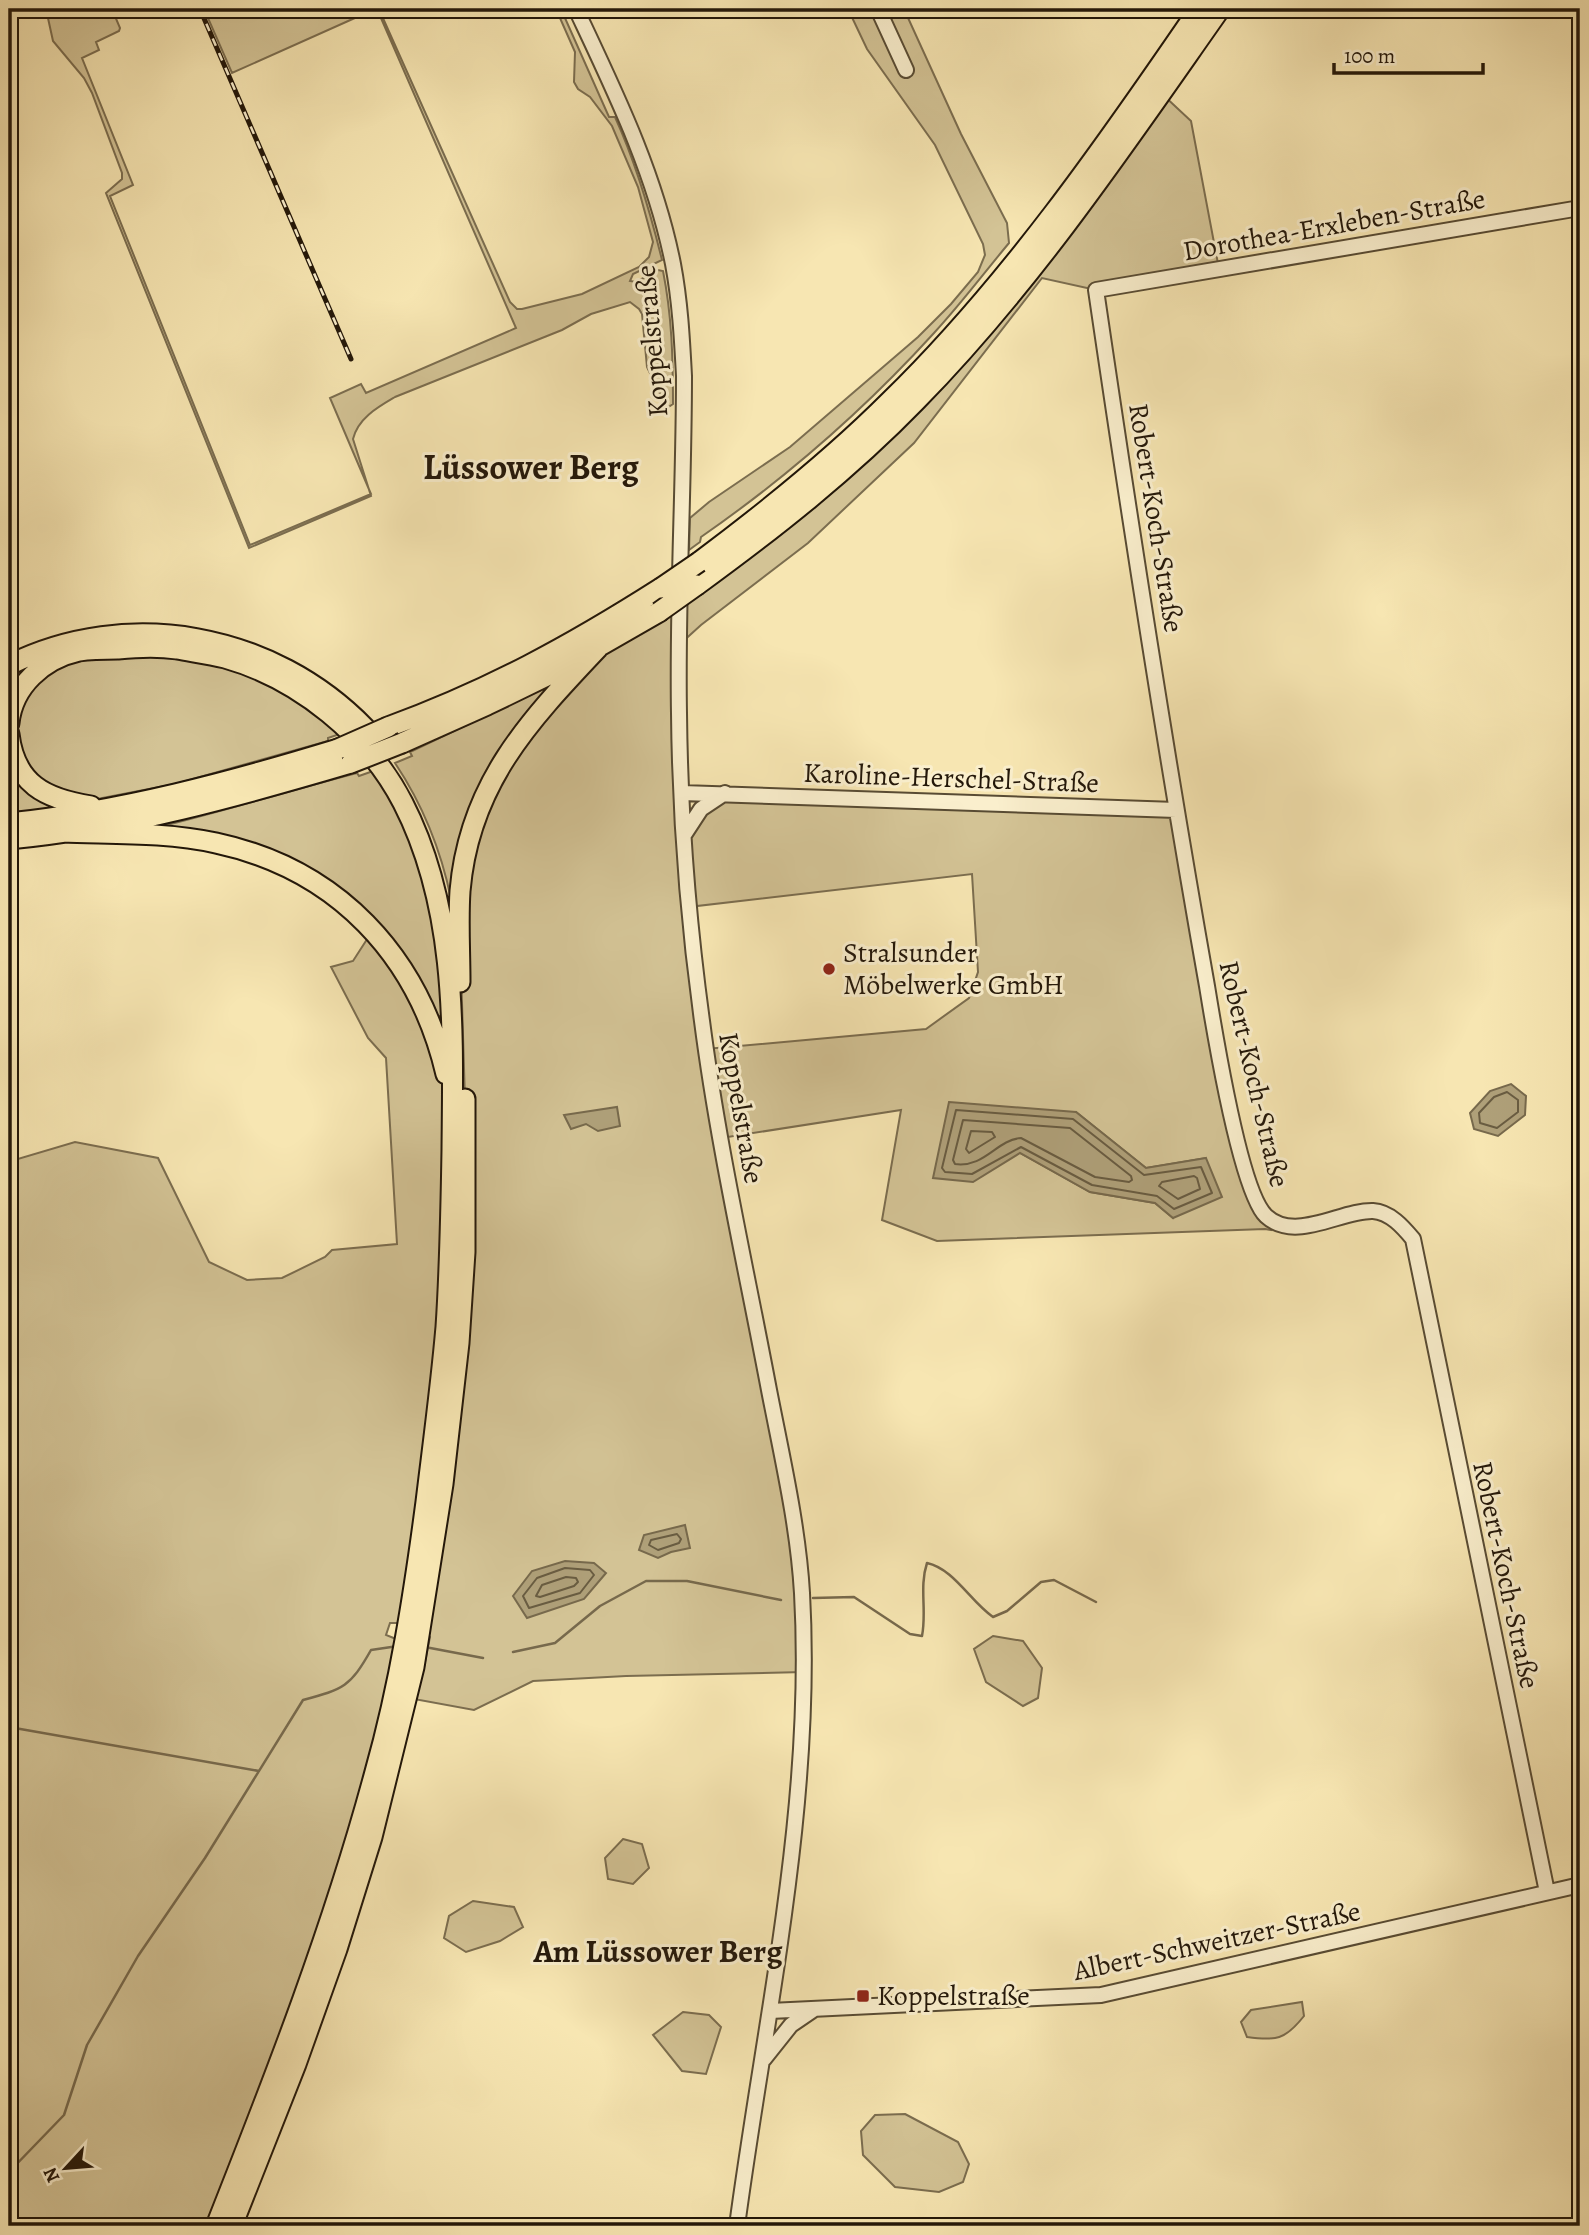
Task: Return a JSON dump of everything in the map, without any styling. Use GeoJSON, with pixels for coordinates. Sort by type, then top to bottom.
{"type":"FeatureCollection","features":[{"type":"Feature","properties":{"kind":"highway"},"geometry":{"type":"LineString","coordinates":[[9,839],[115,824],[198,806],[345,756],[388,727],[451,704],[543,659],[590,633],[699,562],[786,496],[833,455],[891,401],[941,348],[1013,263],[1099,152],[1199,9]]}},
{"type":"Feature","properties":{"kind":"highway"},"geometry":{"type":"LineString","coordinates":[[9,823],[182,794],[402,743],[488,705],[598,648],[659,611],[794,512],[826,485],[915,402],[961,353],[1002,307],[1047,249],[1220,9]]}},
{"type":"Feature","properties":{"kind":"highway"},"geometry":{"type":"LineString","coordinates":[[9,665],[53,648],[98,637],[130,633],[180,635],[240,649],[276,663],[318,687],[354,717],[379,743],[422,814],[446,889],[460,1001]]}},
{"type":"Feature","properties":{"kind":"highway"},"geometry":{"type":"LineString","coordinates":[[9,723],[15,698],[37,671],[57,659],[82,650],[160,646],[223,657],[257,669],[301,692],[344,725],[366,749],[402,801],[428,865],[444,932],[453,1046],[450,1251],[446,1327],[415,1627]]}},
{"type":"Feature","properties":{"kind":"highway"},"geometry":{"type":"LineString","coordinates":[[232,2226],[296,2064],[337,1949],[372,1837],[408,1666],[446,1459],[460,1330],[466,1177],[466,1101],[460,1001],[460,890],[469,839],[483,799],[507,752],[522,731],[598,648]]}},
{"type":"Feature","properties":{"kind":"highway"},"geometry":{"type":"LineString","coordinates":[[9,734],[16,763],[37,788],[65,802],[109,808]]}},
{"type":"Feature","properties":{"kind":"highway"},"geometry":{"type":"LineString","coordinates":[[62,832],[165,836],[213,842],[276,862],[321,886],[358,916],[388,947],[405,971],[432,1025],[452,1103]]}},
{"type":"Feature","properties":{"kind":"highway"},"geometry":{"type":"LineString","coordinates":[[216,2226],[281,2062],[326,1938],[408,1666]]}},
{"type":"Feature","properties":{"kind":"street","name":"Koppelstraße"},"geometry":{"type":"LineString","coordinates":[[576,9],[639,147],[658,204],[673,264],[681,320],[684,376],[678,701],[690,926],[723,1151],[784,1467],[802,1589],[804,1692],[796,1803],[770,2011],[737,2226]]}},
{"type":"Feature","properties":{"kind":"street"},"geometry":{"type":"LineString","coordinates":[[878,9],[906,70]]}},
{"type":"Feature","properties":{"kind":"street","name":"Dorothea-Erxleben-Straße"},"geometry":{"type":"LineString","coordinates":[[1096,290],[1580,208]]}},
{"type":"Feature","properties":{"kind":"street","name":"Robert-Koch-Straße"},"geometry":{"type":"LineString","coordinates":[[1096,290],[1176,810],[1219,1056],[1252,1196],[1267,1216],[1282,1224],[1298,1227],[1374,1211],[1401,1224],[1413,1238],[1547,1892]]}},
{"type":"Feature","properties":{"kind":"street","name":"Karoline-Herschel-Straße"},"geometry":{"type":"LineString","coordinates":[[682,793],[998,806],[1176,810]]}},
{"type":"Feature","properties":{"kind":"street"},"geometry":{"type":"LineString","coordinates":[[684,835],[701,810],[725,793]]}},
{"type":"Feature","properties":{"kind":"street","name":"Albert-Schweitzer-Straße"},"geometry":{"type":"LineString","coordinates":[[770,2011],[1101,1995],[1580,1885]]}},
{"type":"Feature","properties":{"kind":"street"},"geometry":{"type":"LineString","coordinates":[[763,2060],[791,2025],[816,2009]]}},
{"type":"Feature","properties":{"kind":"shaded area"},"geometry":{"type":"Polygon","coordinates":[[[46,9],[112,9],[120,28],[96,42],[99,50],[82,58],[133,185],[110,196],[250,545],[370,494],[371,496],[249,548],[106,193],[122,179],[122,173],[92,93],[84,78],[53,41],[46,9]]]}},
{"type":"Feature","properties":{"kind":"shaded area"},"geometry":{"type":"Polygon","coordinates":[[[204,9],[375,9],[232,73],[204,9]]]}},
{"type":"Feature","properties":{"kind":"shaded area"},"geometry":{"type":"Polygon","coordinates":[[[377,9],[510,302],[517,309],[582,294],[639,267],[649,257],[653,242],[638,187],[612,126],[590,97],[578,89],[574,82],[575,52],[556,9],[561,9],[609,117],[615,117],[623,134],[653,223],[662,260],[633,274],[630,281],[636,282],[658,270],[663,271],[671,338],[673,404],[667,408],[647,367],[642,314],[630,302],[591,314],[562,330],[395,397],[376,409],[359,425],[353,439],[369,488],[330,398],[361,384],[366,393],[516,328],[377,9]]]}},
{"type":"Feature","properties":{"kind":"shaded area"},"geometry":{"type":"Polygon","coordinates":[[[848,9],[904,9],[961,134],[1007,223],[1009,243],[944,322],[852,416],[794,467],[701,537],[700,542],[689,550],[690,518],[790,447],[918,337],[978,272],[985,255],[983,244],[935,145],[867,49],[848,9]]]}},
{"type":"Feature","properties":{"kind":"shaded area"},"geometry":{"type":"Polygon","coordinates":[[[1161,93],[1191,121],[1219,269],[1096,290],[1042,278],[914,443],[808,543],[679,645],[684,833],[725,793],[1176,810],[1235,1126],[1271,1230],[937,1241],[882,1220],[901,1110],[721,1138],[784,1467],[804,1672],[533,1681],[474,1710],[414,1699],[430,1637],[422,1627],[465,1101],[460,938],[483,798],[598,648],[795,512],[1161,93]],[[972,874],[689,907],[706,1049],[926,1029],[969,998],[978,972],[972,874]],[[1076,1112],[1020,1153],[1090,1192],[1155,1203],[1173,1218],[1205,1158],[1146,1168],[1076,1112]]]}},
{"type":"Feature","properties":{"kind":"shaded area"},"geometry":{"type":"Polygon","coordinates":[[[184,653],[278,684],[343,733],[328,738],[328,741],[175,784],[92,800],[45,791],[12,742],[24,690],[67,659],[184,653]]]}},
{"type":"Feature","properties":{"kind":"shaded area"},"geometry":{"type":"Polygon","coordinates":[[[551,685],[521,724],[451,899],[430,828],[395,763],[412,756],[410,752],[551,685]]]}},
{"type":"Feature","properties":{"kind":"shaded area"},"geometry":{"type":"Polygon","coordinates":[[[9,761],[59,808],[9,814],[9,761]]]}},
{"type":"Feature","properties":{"kind":"shaded area"},"geometry":{"type":"Polygon","coordinates":[[[376,770],[412,835],[432,902],[446,1015],[432,1017],[413,977],[302,871],[138,832],[376,770]]]}},
{"type":"Feature","properties":{"kind":"shaded area"},"geometry":{"type":"Polygon","coordinates":[[[373,930],[405,971],[452,1103],[450,1251],[401,1623],[390,1623],[386,1635],[396,1639],[382,1717],[351,1837],[272,2069],[206,2226],[9,2226],[9,1155],[18,1159],[75,1142],[158,1158],[209,1262],[247,1280],[282,1278],[325,1257],[332,1250],[397,1244],[386,1058],[368,1038],[331,967],[353,961],[373,930]]]}},
{"type":"Feature","properties":{"kind":"shaded area"},"geometry":{"type":"Polygon","coordinates":[[[993,1636],[1023,1641],[1042,1668],[1038,1698],[1023,1706],[986,1682],[974,1649],[993,1636]]]}},
{"type":"Feature","properties":{"kind":"shaded area"},"geometry":{"type":"Polygon","coordinates":[[[623,1839],[642,1844],[649,1868],[633,1884],[608,1879],[605,1858],[623,1839]]]}},
{"type":"Feature","properties":{"kind":"shaded area"},"geometry":{"type":"Polygon","coordinates":[[[473,1901],[514,1907],[523,1927],[500,1941],[466,1952],[444,1938],[449,1916],[473,1901]]]}},
{"type":"Feature","properties":{"kind":"shaded area"},"geometry":{"type":"Polygon","coordinates":[[[1302,2002],[1304,2016],[1285,2034],[1265,2039],[1247,2037],[1241,2022],[1251,2010],[1302,2002]]]}},
{"type":"Feature","properties":{"kind":"shaded area"},"geometry":{"type":"Polygon","coordinates":[[[683,2012],[709,2015],[721,2027],[706,2074],[682,2071],[653,2035],[683,2012]]]}},
{"type":"Feature","properties":{"kind":"shaded area"},"geometry":{"type":"Polygon","coordinates":[[[905,2114],[958,2142],[969,2164],[963,2182],[939,2192],[895,2187],[863,2155],[861,2131],[875,2115],[905,2114]]]}},
{"type":"Feature","properties":{"kind":"water"},"geometry":{"type":"Polygon","coordinates":[[[1511,1084],[1526,1096],[1525,1115],[1498,1136],[1474,1129],[1470,1113],[1490,1091],[1511,1084]]]}},
{"type":"Feature","properties":{"kind":"water"},"geometry":{"type":"Polygon","coordinates":[[[949,1102],[1076,1112],[1146,1168],[1206,1158],[1222,1197],[1173,1218],[1155,1203],[1090,1192],[1020,1153],[973,1182],[933,1178],[949,1102]]]}},
{"type":"Feature","properties":{"kind":"water"},"geometry":{"type":"Polygon","coordinates":[[[617,1107],[620,1126],[598,1131],[586,1124],[571,1129],[564,1115],[617,1107]]]}},
{"type":"Feature","properties":{"kind":"water"},"geometry":{"type":"Polygon","coordinates":[[[685,1525],[690,1548],[658,1558],[639,1550],[644,1535],[685,1525]]]}},
{"type":"Feature","properties":{"kind":"water"},"geometry":{"type":"Polygon","coordinates":[[[565,1561],[594,1563],[606,1573],[584,1599],[527,1618],[513,1596],[532,1571],[565,1561]]]}},
{"type":"Feature","properties":{"kind":"waterway"},"geometry":{"type":"LineString","coordinates":[[813,1598],[854,1597],[910,1634],[922,1636],[927,1563],[937,1566],[954,1579],[993,1617],[1007,1611],[1041,1582],[1054,1580],[1096,1602]]}},
{"type":"Feature","properties":{"kind":"waterway"},"geometry":{"type":"LineString","coordinates":[[513,1652],[555,1643],[600,1606],[646,1581],[687,1581],[781,1600]]}},
{"type":"Feature","properties":{"kind":"waterway"},"geometry":{"type":"LineString","coordinates":[[9,2172],[64,2115],[87,2045],[138,1956],[205,1858],[303,1700],[344,1685],[357,1672],[371,1650],[398,1646]]}},
{"type":"Feature","properties":{"kind":"waterway"},"geometry":{"type":"LineString","coordinates":[[425,1647],[483,1658]]}},
{"type":"Feature","properties":{"kind":"waterway"},"geometry":{"type":"LineString","coordinates":[[9,1727],[259,1771]]}},
{"type":"Feature","properties":{"kind":"railway"},"geometry":{"type":"LineString","coordinates":[[200,9],[351,359]]}},
{"type":"Feature","properties":{"kind":"place","name":"Stralsunder Möbelwerke GmbH"},"geometry":{"type":"Point","coordinates":[829,969]}},
{"type":"Feature","properties":{"kind":"place","name":"Koppelstraße"},"geometry":{"type":"Point","coordinates":[863,1996]}},
{"type":"Feature","properties":{"kind":"district","name":"Lüssower Berg"},"geometry":{"type":"Point","coordinates":[531,467]}},
{"type":"Feature","properties":{"kind":"district","name":"Am Lüssower Berg"},"geometry":{"type":"Point","coordinates":[658,1951]}}]}
